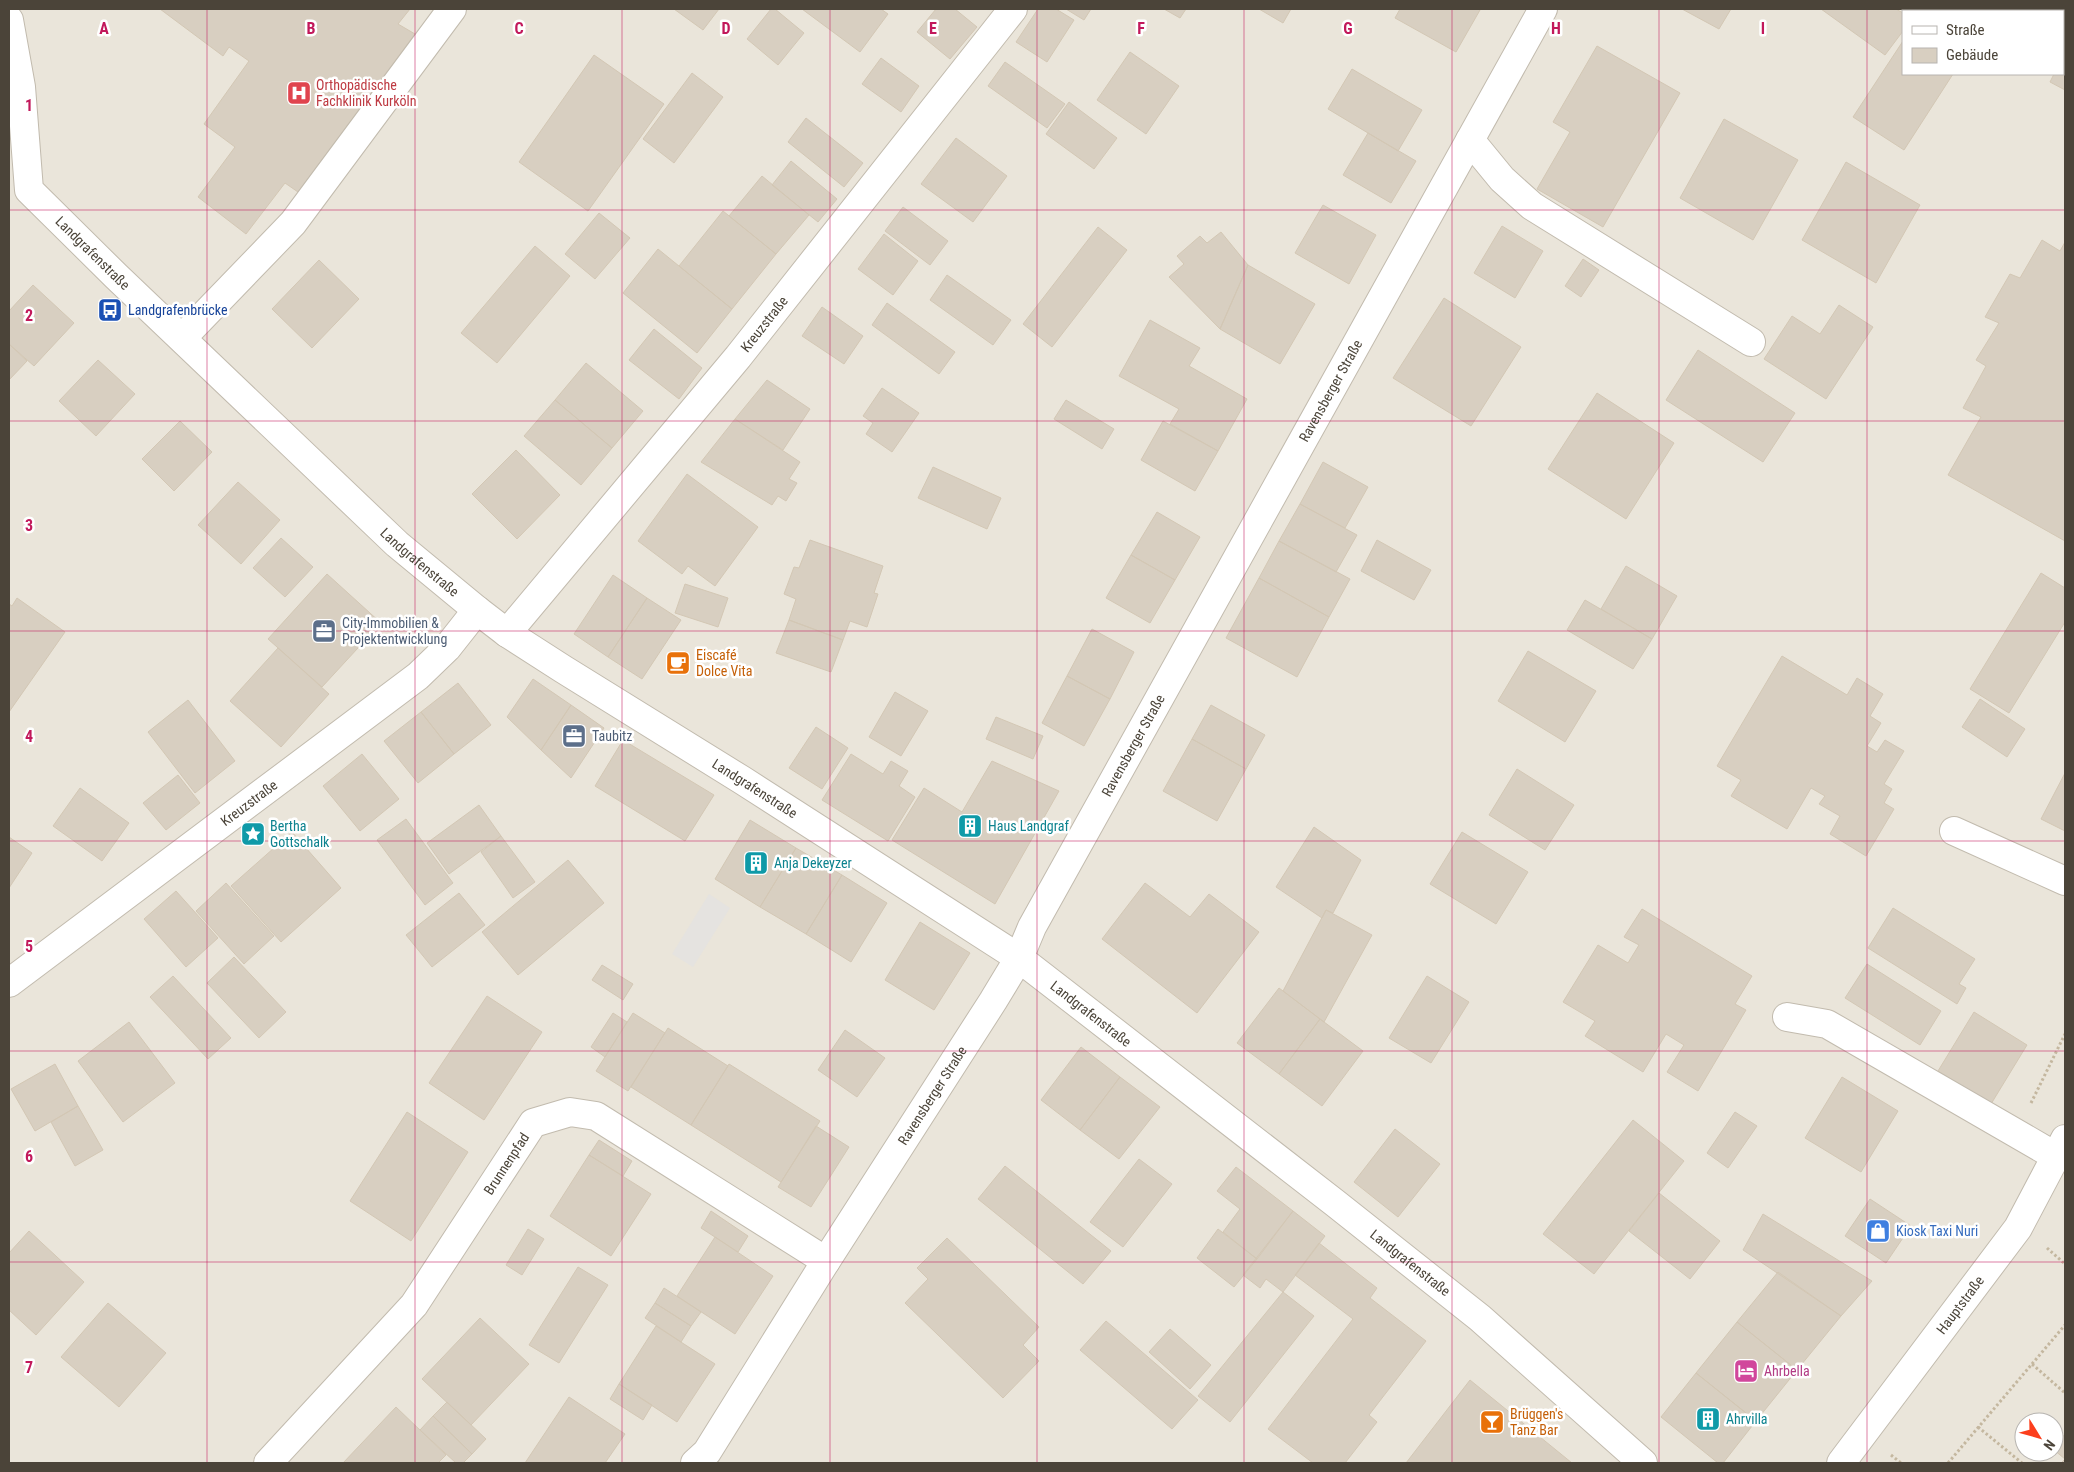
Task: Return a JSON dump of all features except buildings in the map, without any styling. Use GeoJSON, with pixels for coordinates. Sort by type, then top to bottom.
{"type":"FeatureCollection","features":[{"type":"Feature","properties":{"kind":"street"},"geometry":{"type":"LineString","coordinates":[[182,338],[293,223],[452,9]]}},
{"type":"Feature","properties":{"kind":"street","name":"Kreuzstraße"},"geometry":{"type":"LineString","coordinates":[[507,633],[738,357],[1013,9]]}},
{"type":"Feature","properties":{"kind":"street","name":"Ravensberger Straße"},"geometry":{"type":"LineString","coordinates":[[695,1463],[706,1452],[826,1260],[993,1002],[1019,958],[1036,919],[1286,467],[1543,9]]}},
{"type":"Feature","properties":{"kind":"street","name":"Landgrafenstraße"},"geometry":{"type":"LineString","coordinates":[[9,20],[21,87],[29,190],[397,544],[507,633],[742,780],[1019,958],[1480,1318],[1643,1463]]}},
{"type":"Feature","properties":{"kind":"street"},"geometry":{"type":"LineString","coordinates":[[1470,140],[1502,179],[1532,206],[1751,342]]}},
{"type":"Feature","properties":{"kind":"street","name":"Kreuzstraße"},"geometry":{"type":"LineString","coordinates":[[9,983],[418,676],[447,648],[477,610]]}},
{"type":"Feature","properties":{"kind":"street"},"geometry":{"type":"LineString","coordinates":[[1954,831],[2065,881]]}},
{"type":"Feature","properties":{"kind":"street"},"geometry":{"type":"LineString","coordinates":[[1787,1017],[1827,1024],[2061,1148]]}},
{"type":"Feature","properties":{"kind":"street","name":"Brunnenpfad"},"geometry":{"type":"LineString","coordinates":[[268,1463],[414,1305],[533,1123],[570,1112],[596,1116],[826,1260]]}},
{"type":"Feature","properties":{"kind":"street","name":"Hauptstraße"},"geometry":{"type":"LineString","coordinates":[[1841,1463],[2018,1228],[2061,1148]]}},
{"type":"Feature","properties":{"kind":"path"},"geometry":{"type":"LineString","coordinates":[[2029,1107],[2065,1034]]}},
{"type":"Feature","properties":{"kind":"path"},"geometry":{"type":"LineString","coordinates":[[2044,1246],[2065,1264]]}},
{"type":"Feature","properties":{"kind":"path"},"geometry":{"type":"LineString","coordinates":[[1948,1463],[2065,1325]]}},
{"type":"Feature","properties":{"kind":"path"},"geometry":{"type":"LineString","coordinates":[[2032,1364],[2065,1393]]}},
{"type":"Feature","properties":{"kind":"path"},"geometry":{"type":"LineString","coordinates":[[1978,1427],[2022,1463]]}},
{"type":"Feature","properties":{"kind":"path"},"geometry":{"type":"LineString","coordinates":[[1888,1453],[1901,1463]]}},
{"type":"Feature","properties":{"kind":"shaded area"},"geometry":{"type":"Polygon","coordinates":[[[9,9],[2065,9],[2065,1463],[9,1463],[9,9]]]}},
{"type":"Feature","properties":{"kind":"shaded area"},"geometry":{"type":"Polygon","coordinates":[[[709,894],[730,908],[693,967],[672,954],[709,894]]]}},
{"type":"Feature","properties":{"kind":"place","name":"Orthopädische Fachklinik Kurköln"},"geometry":{"type":"Point","coordinates":[299,93]}},
{"type":"Feature","properties":{"kind":"place","name":"Landgrafenbrücke"},"geometry":{"type":"Point","coordinates":[110,310]}},
{"type":"Feature","properties":{"kind":"place","name":"City-Immobilien & Projektentwicklung"},"geometry":{"type":"Point","coordinates":[324,631]}},
{"type":"Feature","properties":{"kind":"place","name":"Eiscafé Dolce Vita"},"geometry":{"type":"Point","coordinates":[678,663]}},
{"type":"Feature","properties":{"kind":"place","name":"Taubitz"},"geometry":{"type":"Point","coordinates":[574,736]}},
{"type":"Feature","properties":{"kind":"place","name":"Haus Landgraf"},"geometry":{"type":"Point","coordinates":[970,826]}},
{"type":"Feature","properties":{"kind":"place","name":"Bertha Gottschalk"},"geometry":{"type":"Point","coordinates":[253,834]}},
{"type":"Feature","properties":{"kind":"place","name":"Anja Dekeyzer"},"geometry":{"type":"Point","coordinates":[756,863]}},
{"type":"Feature","properties":{"kind":"place","name":"Kiosk Taxi Nuri"},"geometry":{"type":"Point","coordinates":[1878,1231]}},
{"type":"Feature","properties":{"kind":"place","name":"Ahrbella"},"geometry":{"type":"Point","coordinates":[1746,1371]}},
{"type":"Feature","properties":{"kind":"place","name":"Ahrvilla"},"geometry":{"type":"Point","coordinates":[1708,1419]}},
{"type":"Feature","properties":{"kind":"place","name":"Brüggen's Tanz Bar"},"geometry":{"type":"Point","coordinates":[1492,1422]}}]}
